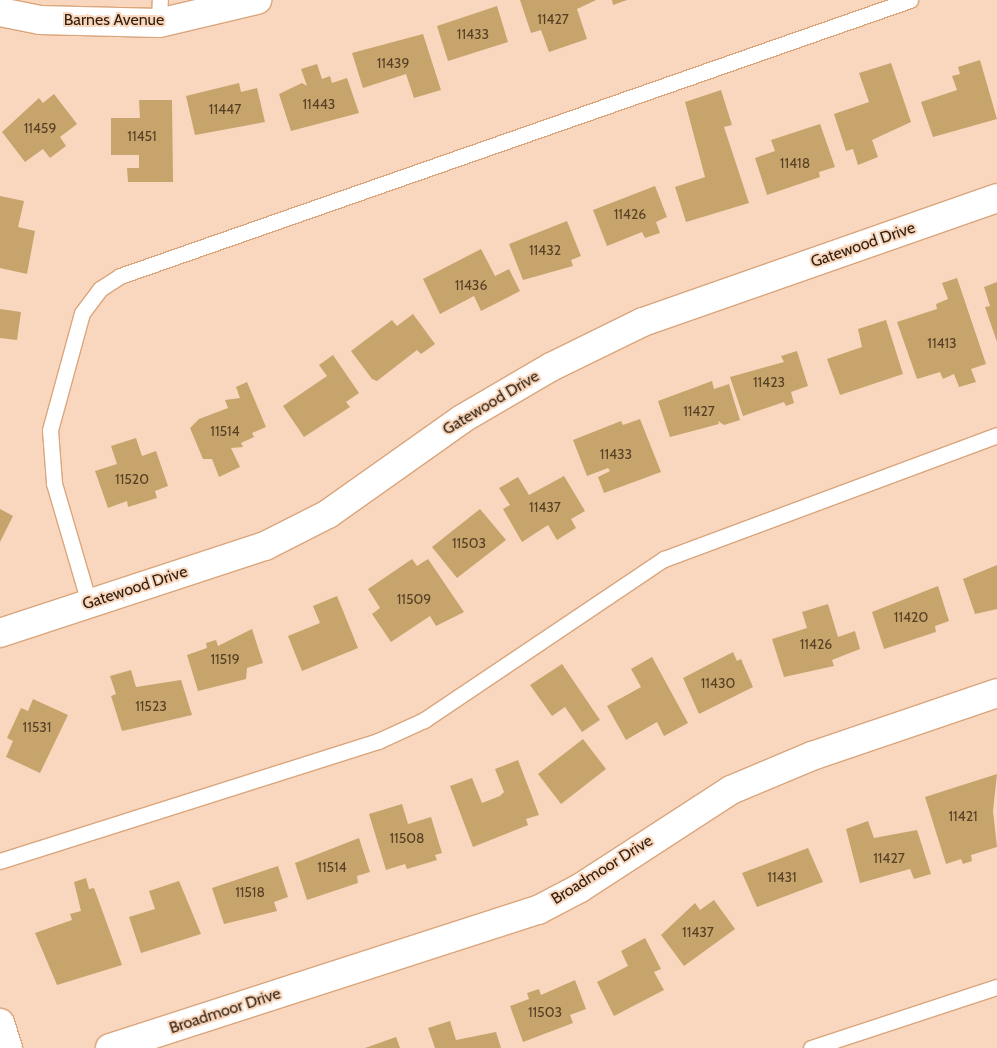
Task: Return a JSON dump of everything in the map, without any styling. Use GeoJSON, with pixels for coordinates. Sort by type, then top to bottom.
{"type":"FeatureCollection","features":[{"type":"Feature","properties":{"kind":"street","name":"Barnes Avenue"},"geometry":{"type":"LineString","coordinates":[[0,12],[40,20],[159,12],[257,0]]}},
{"type":"Feature","properties":{"kind":"street","name":"Gatewood Drive"},"geometry":{"type":"LineString","coordinates":[[0,633],[264,546],[304,526],[462,419],[551,367],[643,322],[997,198]]}},
{"type":"Feature","properties":{"kind":"street","name":"Broadmoor Drive"},"geometry":{"type":"LineString","coordinates":[[110,1048],[538,910],[580,888],[731,790],[812,756],[997,692]]}},
{"type":"Feature","properties":{"kind":"street"},"geometry":{"type":"LineString","coordinates":[[0,1023],[8,1048]]}},
{"type":"Feature","properties":{"kind":"lane"},"geometry":{"type":"LineString","coordinates":[[89,603],[54,483],[50,430],[82,313],[100,290],[120,276],[910,0]]}},
{"type":"Feature","properties":{"kind":"lane"},"geometry":{"type":"LineString","coordinates":[[0,861],[378,741],[431,715],[664,559],[997,435]]}},
{"type":"Feature","properties":{"kind":"lane"},"geometry":{"type":"LineString","coordinates":[[811,1048],[997,987]]}},
{"type":"Feature","properties":{"kind":"building"},"geometry":{"type":"Polygon","coordinates":[[[520,0],[596,0],[577,9],[587,39],[549,52],[541,30],[531,33],[520,0]]]}},
{"type":"Feature","properties":{"kind":"building"},"geometry":{"type":"Polygon","coordinates":[[[612,0],[627,0],[613,5],[612,0]]]}},
{"type":"Feature","properties":{"kind":"building"},"geometry":{"type":"Polygon","coordinates":[[[497,6],[508,42],[448,61],[437,26],[497,6]]]}},
{"type":"Feature","properties":{"kind":"building"},"geometry":{"type":"Polygon","coordinates":[[[423,34],[441,90],[414,98],[406,74],[363,88],[352,53],[423,34]]]}},
{"type":"Feature","properties":{"kind":"building"},"geometry":{"type":"Polygon","coordinates":[[[980,60],[997,119],[933,137],[921,102],[957,90],[952,76],[960,74],[958,67],[980,60]]]}},
{"type":"Feature","properties":{"kind":"building"},"geometry":{"type":"Polygon","coordinates":[[[891,63],[911,122],[872,140],[878,157],[858,165],[853,149],[846,151],[834,114],[869,102],[859,73],[891,63]]]}},
{"type":"Feature","properties":{"kind":"building"},"geometry":{"type":"Polygon","coordinates":[[[317,64],[322,79],[330,76],[332,83],[347,78],[359,113],[291,131],[279,94],[302,83],[307,86],[301,69],[317,64]]]}},
{"type":"Feature","properties":{"kind":"building"},"geometry":{"type":"Polygon","coordinates":[[[239,83],[241,92],[257,88],[265,122],[195,135],[186,96],[239,83]]]}},
{"type":"Feature","properties":{"kind":"building"},"geometry":{"type":"Polygon","coordinates":[[[721,90],[732,125],[724,127],[749,203],[686,222],[675,187],[705,177],[685,102],[721,90]]]}},
{"type":"Feature","properties":{"kind":"building"},"geometry":{"type":"Polygon","coordinates":[[[54,94],[77,124],[60,137],[66,146],[50,158],[43,149],[25,162],[2,132],[39,98],[43,103],[54,94]]]}},
{"type":"Feature","properties":{"kind":"building"},"geometry":{"type":"Polygon","coordinates":[[[139,100],[172,100],[173,182],[128,182],[127,168],[139,168],[139,155],[111,155],[111,118],[140,118],[139,100]]]}},
{"type":"Feature","properties":{"kind":"building"},"geometry":{"type":"Polygon","coordinates":[[[820,124],[835,167],[819,172],[820,177],[767,195],[755,158],[775,151],[771,140],[820,124]]]}},
{"type":"Feature","properties":{"kind":"building"},"geometry":{"type":"Polygon","coordinates":[[[655,186],[667,217],[656,222],[660,233],[645,238],[642,232],[607,246],[593,210],[655,186]]]}},
{"type":"Feature","properties":{"kind":"building"},"geometry":{"type":"Polygon","coordinates":[[[0,196],[24,201],[18,227],[35,231],[27,274],[0,268],[0,196]]]}},
{"type":"Feature","properties":{"kind":"building"},"geometry":{"type":"Polygon","coordinates":[[[567,221],[581,256],[571,260],[573,266],[523,280],[509,244],[567,221]]]}},
{"type":"Feature","properties":{"kind":"building"},"geometry":{"type":"Polygon","coordinates":[[[481,249],[495,276],[509,269],[520,291],[481,311],[474,296],[440,314],[423,279],[481,249]]]}},
{"type":"Feature","properties":{"kind":"building"},"geometry":{"type":"Polygon","coordinates":[[[957,278],[986,364],[971,369],[976,382],[959,387],[954,374],[943,379],[940,372],[917,379],[897,322],[937,309],[936,304],[948,299],[942,283],[957,278]]]}},
{"type":"Feature","properties":{"kind":"building"},"geometry":{"type":"Polygon","coordinates":[[[997,282],[997,342],[985,307],[990,306],[984,287],[997,282]]]}},
{"type":"Feature","properties":{"kind":"building"},"geometry":{"type":"Polygon","coordinates":[[[0,309],[21,312],[17,340],[0,338],[0,309]]]}},
{"type":"Feature","properties":{"kind":"building"},"geometry":{"type":"Polygon","coordinates":[[[413,314],[435,344],[421,354],[417,350],[377,381],[372,379],[351,351],[392,320],[397,326],[413,314]]]}},
{"type":"Feature","properties":{"kind":"building"},"geometry":{"type":"Polygon","coordinates":[[[886,320],[903,374],[840,395],[827,359],[862,347],[858,329],[886,320]]]}},
{"type":"Feature","properties":{"kind":"building"},"geometry":{"type":"Polygon","coordinates":[[[797,351],[808,386],[791,392],[794,403],[786,406],[784,402],[743,416],[730,377],[784,362],[781,356],[797,351]]]}},
{"type":"Feature","properties":{"kind":"building"},"geometry":{"type":"Polygon","coordinates":[[[333,355],[359,393],[346,402],[350,407],[304,437],[283,406],[327,376],[319,365],[333,355]]]}},
{"type":"Feature","properties":{"kind":"building"},"geometry":{"type":"Polygon","coordinates":[[[712,381],[714,389],[729,384],[740,420],[724,425],[718,421],[719,424],[670,437],[658,401],[712,381]]]}},
{"type":"Feature","properties":{"kind":"building"},"geometry":{"type":"Polygon","coordinates":[[[247,382],[266,427],[252,433],[254,437],[241,443],[243,447],[231,448],[240,467],[219,477],[212,459],[203,459],[190,428],[199,419],[228,408],[225,400],[240,398],[236,387],[247,382]]]}},
{"type":"Feature","properties":{"kind":"building"},"geometry":{"type":"Polygon","coordinates":[[[640,419],[661,472],[604,493],[598,477],[610,471],[608,468],[587,476],[573,440],[621,421],[623,425],[640,419]]]}},
{"type":"Feature","properties":{"kind":"building"},"geometry":{"type":"Polygon","coordinates":[[[136,438],[142,456],[156,451],[168,486],[155,491],[157,498],[128,507],[127,501],[108,508],[95,471],[117,464],[111,446],[136,438]]]}},
{"type":"Feature","properties":{"kind":"building"},"geometry":{"type":"Polygon","coordinates":[[[564,476],[585,511],[571,519],[576,528],[557,540],[548,525],[522,542],[503,509],[510,505],[499,488],[518,477],[529,495],[564,476]]]}},
{"type":"Feature","properties":{"kind":"building"},"geometry":{"type":"Polygon","coordinates":[[[0,509],[13,516],[0,542],[0,509]]]}},
{"type":"Feature","properties":{"kind":"building"},"geometry":{"type":"Polygon","coordinates":[[[480,509],[506,540],[457,578],[432,547],[480,509]]]}},
{"type":"Feature","properties":{"kind":"building"},"geometry":{"type":"Polygon","coordinates":[[[412,559],[417,566],[428,559],[464,612],[436,626],[430,616],[391,642],[372,614],[380,608],[368,589],[412,559]]]}},
{"type":"Feature","properties":{"kind":"building"},"geometry":{"type":"Polygon","coordinates":[[[997,565],[997,609],[975,614],[963,579],[997,565]]]}},
{"type":"Feature","properties":{"kind":"building"},"geometry":{"type":"Polygon","coordinates":[[[938,586],[949,621],[935,626],[936,632],[884,649],[872,612],[938,586]]]}},
{"type":"Feature","properties":{"kind":"building"},"geometry":{"type":"Polygon","coordinates":[[[337,596],[358,648],[302,671],[288,636],[320,623],[313,606],[337,596]]]}},
{"type":"Feature","properties":{"kind":"building"},"geometry":{"type":"Polygon","coordinates":[[[828,604],[838,637],[855,631],[860,649],[832,660],[834,666],[784,677],[772,639],[807,628],[802,612],[828,604]]]}},
{"type":"Feature","properties":{"kind":"building"},"geometry":{"type":"Polygon","coordinates":[[[252,629],[263,663],[247,668],[246,679],[198,691],[187,655],[207,648],[206,643],[216,640],[218,646],[252,629]]]}},
{"type":"Feature","properties":{"kind":"building"},"geometry":{"type":"Polygon","coordinates":[[[733,652],[737,661],[741,659],[753,687],[699,714],[683,678],[733,652]]]}},
{"type":"Feature","properties":{"kind":"building"},"geometry":{"type":"Polygon","coordinates":[[[652,657],[688,723],[664,736],[657,722],[626,740],[607,706],[641,687],[631,669],[652,657]]]}},
{"type":"Feature","properties":{"kind":"building"},"geometry":{"type":"Polygon","coordinates":[[[562,664],[600,720],[582,732],[565,707],[552,716],[530,685],[562,664]]]}},
{"type":"Feature","properties":{"kind":"building"},"geometry":{"type":"Polygon","coordinates":[[[131,670],[136,687],[181,680],[192,715],[122,731],[111,696],[116,694],[110,676],[131,670]]]}},
{"type":"Feature","properties":{"kind":"building"},"geometry":{"type":"Polygon","coordinates":[[[33,699],[68,715],[40,773],[6,757],[13,741],[7,738],[21,708],[28,711],[33,699]]]}},
{"type":"Feature","properties":{"kind":"building"},"geometry":{"type":"Polygon","coordinates":[[[583,739],[606,769],[561,804],[538,774],[583,739]]]}},
{"type":"Feature","properties":{"kind":"building"},"geometry":{"type":"Polygon","coordinates":[[[518,760],[539,815],[526,819],[528,825],[473,847],[450,786],[472,778],[482,803],[500,796],[504,792],[495,769],[518,760]]]}},
{"type":"Feature","properties":{"kind":"building"},"geometry":{"type":"Polygon","coordinates":[[[997,774],[993,811],[997,847],[971,855],[972,861],[963,864],[961,859],[946,864],[925,797],[997,774]]]}},
{"type":"Feature","properties":{"kind":"building"},"geometry":{"type":"Polygon","coordinates":[[[402,804],[408,824],[431,817],[442,853],[435,855],[437,860],[407,869],[405,864],[386,870],[369,814],[402,804]]]}},
{"type":"Feature","properties":{"kind":"building"},"geometry":{"type":"Polygon","coordinates":[[[868,821],[874,838],[917,830],[931,874],[914,879],[910,869],[860,883],[846,829],[868,821]]]}},
{"type":"Feature","properties":{"kind":"building"},"geometry":{"type":"Polygon","coordinates":[[[359,838],[370,872],[357,876],[358,883],[307,900],[295,863],[359,838]]]}},
{"type":"Feature","properties":{"kind":"building"},"geometry":{"type":"Polygon","coordinates":[[[808,848],[823,882],[757,907],[742,873],[808,848]]]}},
{"type":"Feature","properties":{"kind":"building"},"geometry":{"type":"Polygon","coordinates":[[[278,866],[288,897],[274,902],[277,911],[224,924],[212,888],[278,866]]]}},
{"type":"Feature","properties":{"kind":"building"},"geometry":{"type":"Polygon","coordinates":[[[86,878],[89,889],[94,888],[122,965],[57,985],[35,933],[72,920],[70,914],[81,911],[74,882],[86,878]]]}},
{"type":"Feature","properties":{"kind":"building"},"geometry":{"type":"Polygon","coordinates":[[[179,881],[201,934],[141,953],[129,917],[155,909],[149,891],[179,881]]]}},
{"type":"Feature","properties":{"kind":"building"},"geometry":{"type":"Polygon","coordinates":[[[714,900],[735,929],[684,966],[661,935],[695,903],[700,910],[714,900]]]}},
{"type":"Feature","properties":{"kind":"building"},"geometry":{"type":"Polygon","coordinates":[[[645,938],[661,969],[654,972],[664,990],[614,1016],[597,982],[628,966],[621,951],[645,938]]]}},
{"type":"Feature","properties":{"kind":"building"},"geometry":{"type":"Polygon","coordinates":[[[575,980],[586,1009],[570,1015],[573,1023],[523,1042],[510,1006],[529,999],[527,993],[539,989],[541,995],[575,980]]]}},
{"type":"Feature","properties":{"kind":"building"},"geometry":{"type":"Polygon","coordinates":[[[450,1021],[456,1040],[496,1032],[501,1048],[435,1048],[428,1028],[450,1021]]]}},
{"type":"Feature","properties":{"kind":"building"},"geometry":{"type":"Polygon","coordinates":[[[396,1037],[400,1048],[365,1048],[396,1037]]]}}]}
